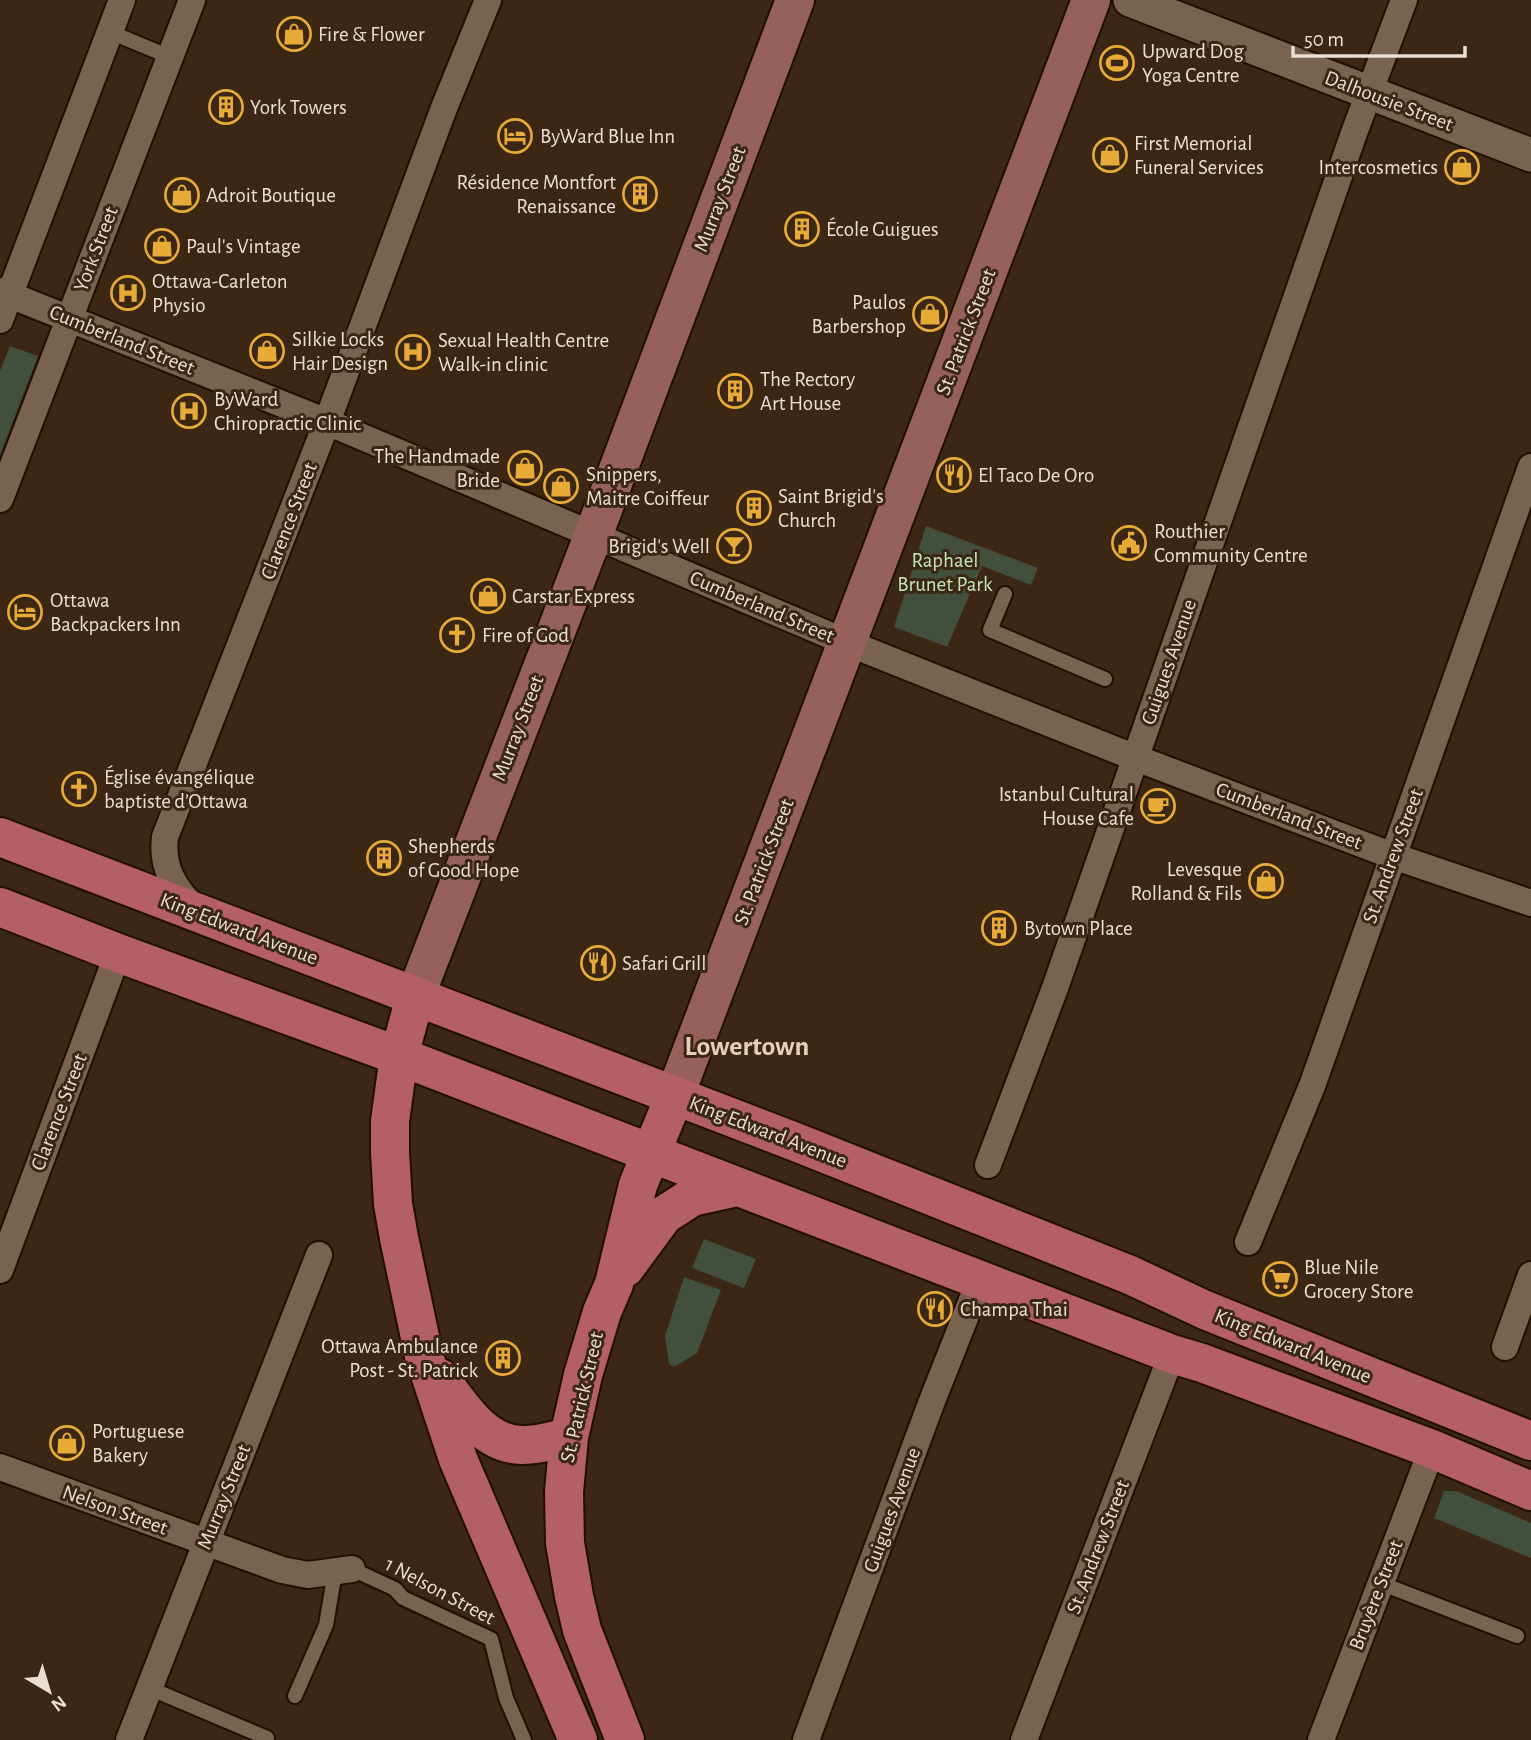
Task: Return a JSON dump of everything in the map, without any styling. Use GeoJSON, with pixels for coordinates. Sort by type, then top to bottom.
{"type":"FeatureCollection","features":[{"type":"Feature","properties":{"kind":"main road","name":"Murray Street"},"geometry":{"type":"LineString","coordinates":[[424,1356],[393,1204],[390,1121],[399,1056],[415,997],[593,536],[795,0]]}},
{"type":"Feature","properties":{"kind":"main road","name":"St. Patrick Street"},"geometry":{"type":"LineString","coordinates":[[625,1740],[582,1630],[568,1569],[564,1492],[569,1437],[586,1363],[614,1284],[638,1185],[848,643],[1091,0]]}},
{"type":"Feature","properties":{"kind":"main road","name":"King Edward Avenue"},"geometry":{"type":"LineString","coordinates":[[0,837],[675,1095],[1130,1275],[1205,1310],[1531,1441]]}},
{"type":"Feature","properties":{"kind":"main road"},"geometry":{"type":"LineString","coordinates":[[0,907],[399,1056],[1172,1354],[1432,1450],[1531,1491]]}},
{"type":"Feature","properties":{"kind":"main road"},"geometry":{"type":"LineString","coordinates":[[614,1284],[664,1215],[692,1197],[737,1187]]}},
{"type":"Feature","properties":{"kind":"main road"},"geometry":{"type":"LineString","coordinates":[[1130,1275],[1165,1308],[1177,1328],[1178,1335],[1172,1354]]}},
{"type":"Feature","properties":{"kind":"main road"},"geometry":{"type":"LineString","coordinates":[[424,1356],[467,1414],[497,1439],[522,1445],[569,1437]]}},
{"type":"Feature","properties":{"kind":"main road"},"geometry":{"type":"LineString","coordinates":[[424,1356],[458,1459],[578,1740]]}},
{"type":"Feature","properties":{"kind":"street"},"geometry":{"type":"LineString","coordinates":[[0,320],[5,293],[122,0]]}},
{"type":"Feature","properties":{"kind":"street","name":"York Street"},"geometry":{"type":"LineString","coordinates":[[0,499],[192,0]]}},
{"type":"Feature","properties":{"kind":"street","name":"Dalhousie Street"},"geometry":{"type":"LineString","coordinates":[[1130,0],[1531,155]]}},
{"type":"Feature","properties":{"kind":"street","name":"Guigues Avenue"},"geometry":{"type":"LineString","coordinates":[[988,1165],[1055,988],[1404,0]]}},
{"type":"Feature","properties":{"kind":"street","name":"Clarence Street"},"geometry":{"type":"LineString","coordinates":[[203,916],[174,885],[166,862],[166,837],[327,422],[429,147],[483,13]]}},
{"type":"Feature","properties":{"kind":"street","name":"Cumberland Street"},"geometry":{"type":"LineString","coordinates":[[5,293],[327,422],[848,643],[1136,758],[1393,856],[1531,904]]}},
{"type":"Feature","properties":{"kind":"street","name":"St. Andrew Street"},"geometry":{"type":"LineString","coordinates":[[1248,1242],[1312,1086],[1531,467]]}},
{"type":"Feature","properties":{"kind":"street","name":"Clarence Street"},"geometry":{"type":"LineString","coordinates":[[0,1269],[118,953]]}},
{"type":"Feature","properties":{"kind":"street","name":"Murray Street"},"geometry":{"type":"LineString","coordinates":[[129,1740],[319,1255]]}},
{"type":"Feature","properties":{"kind":"street"},"geometry":{"type":"LineString","coordinates":[[1505,1347],[1531,1275]]}},
{"type":"Feature","properties":{"kind":"street","name":"Guigues Avenue"},"geometry":{"type":"LineString","coordinates":[[806,1740],[980,1280]]}},
{"type":"Feature","properties":{"kind":"street","name":"St. Andrew Street"},"geometry":{"type":"LineString","coordinates":[[1024,1740],[1172,1354]]}},
{"type":"Feature","properties":{"kind":"street","name":"Bruyère Street"},"geometry":{"type":"LineString","coordinates":[[1321,1740],[1432,1450]]}},
{"type":"Feature","properties":{"kind":"street","name":"Nelson Street"},"geometry":{"type":"LineString","coordinates":[[0,1467],[282,1570],[308,1575],[343,1571]]}},
{"type":"Feature","properties":{"kind":"lane"},"geometry":{"type":"LineString","coordinates":[[110,32],[170,57]]}},
{"type":"Feature","properties":{"kind":"lane"},"geometry":{"type":"LineString","coordinates":[[1004,594],[990,630],[1105,679]]}},
{"type":"Feature","properties":{"kind":"lane"},"geometry":{"type":"LineString","coordinates":[[295,1696],[326,1625],[343,1571]]}},
{"type":"Feature","properties":{"kind":"lane","name":"1 Nelson Street"},"geometry":{"type":"LineString","coordinates":[[343,1571],[395,1589],[403,1598],[491,1639],[506,1698],[524,1740]]}},
{"type":"Feature","properties":{"kind":"lane"},"geometry":{"type":"LineString","coordinates":[[1380,1583],[1517,1636]]}},
{"type":"Feature","properties":{"kind":"lane"},"geometry":{"type":"LineString","coordinates":[[149,1688],[267,1738]]}},
{"type":"Feature","properties":{"kind":"green space"},"geometry":{"type":"Polygon","coordinates":[[[10,346],[38,356],[0,455],[0,371],[10,346]]]}},
{"type":"Feature","properties":{"kind":"green space","name":"Raphael Brunet Park"},"geometry":{"type":"Polygon","coordinates":[[[926,526],[1038,568],[1031,585],[982,566],[947,647],[894,627],[926,526]]]}},
{"type":"Feature","properties":{"kind":"green space"},"geometry":{"type":"Polygon","coordinates":[[[704,1239],[756,1259],[744,1288],[692,1268],[704,1239]]]}},
{"type":"Feature","properties":{"kind":"green space"},"geometry":{"type":"Polygon","coordinates":[[[684,1277],[721,1290],[697,1353],[674,1367],[669,1364],[665,1336],[684,1277]]]}},
{"type":"Feature","properties":{"kind":"green space"},"geometry":{"type":"Polygon","coordinates":[[[1444,1491],[1456,1491],[1531,1523],[1531,1558],[1434,1518],[1444,1491]]]}},
{"type":"Feature","properties":{"kind":"place","name":"Fire & Flower"},"geometry":{"type":"Point","coordinates":[294,34]}},
{"type":"Feature","properties":{"kind":"place","name":"Upward Dog Yoga Centre"},"geometry":{"type":"Point","coordinates":[1117,63]}},
{"type":"Feature","properties":{"kind":"place","name":"York Towers"},"geometry":{"type":"Point","coordinates":[226,107]}},
{"type":"Feature","properties":{"kind":"place","name":"ByWard Blue Inn"},"geometry":{"type":"Point","coordinates":[515,136]}},
{"type":"Feature","properties":{"kind":"place","name":"First Memorial Funeral Services"},"geometry":{"type":"Point","coordinates":[1110,155]}},
{"type":"Feature","properties":{"kind":"place","name":"Intercosmetics"},"geometry":{"type":"Point","coordinates":[1462,167]}},
{"type":"Feature","properties":{"kind":"place","name":"Résidence Montfort Renaissance"},"geometry":{"type":"Point","coordinates":[640,194]}},
{"type":"Feature","properties":{"kind":"place","name":"Adroit Boutique"},"geometry":{"type":"Point","coordinates":[182,195]}},
{"type":"Feature","properties":{"kind":"place","name":"École Guigues"},"geometry":{"type":"Point","coordinates":[802,229]}},
{"type":"Feature","properties":{"kind":"place","name":"Paul's Vintage"},"geometry":{"type":"Point","coordinates":[162,246]}},
{"type":"Feature","properties":{"kind":"place","name":"Ottawa-Carleton Physio"},"geometry":{"type":"Point","coordinates":[128,293]}},
{"type":"Feature","properties":{"kind":"place","name":"Paulos Barbershop"},"geometry":{"type":"Point","coordinates":[930,314]}},
{"type":"Feature","properties":{"kind":"place","name":"Silkie Locks Hair Design"},"geometry":{"type":"Point","coordinates":[267,351]}},
{"type":"Feature","properties":{"kind":"place","name":"Sexual Health Centre Walk-in clinic"},"geometry":{"type":"Point","coordinates":[413,352]}},
{"type":"Feature","properties":{"kind":"place","name":"The Rectory Art House"},"geometry":{"type":"Point","coordinates":[735,391]}},
{"type":"Feature","properties":{"kind":"place","name":"ByWard Chiropractic Clinic"},"geometry":{"type":"Point","coordinates":[189,411]}},
{"type":"Feature","properties":{"kind":"place","name":"The Handmade Bride"},"geometry":{"type":"Point","coordinates":[525,468]}},
{"type":"Feature","properties":{"kind":"place","name":"El Taco De Oro"},"geometry":{"type":"Point","coordinates":[954,475]}},
{"type":"Feature","properties":{"kind":"place","name":"Snippers, Maitre Coiffeur"},"geometry":{"type":"Point","coordinates":[561,486]}},
{"type":"Feature","properties":{"kind":"place","name":"Saint Brigid's Church"},"geometry":{"type":"Point","coordinates":[754,508]}},
{"type":"Feature","properties":{"kind":"place","name":"Routhier Community Centre"},"geometry":{"type":"Point","coordinates":[1129,543]}},
{"type":"Feature","properties":{"kind":"place","name":"Brigid's Well"},"geometry":{"type":"Point","coordinates":[734,546]}},
{"type":"Feature","properties":{"kind":"place","name":"Carstar Express"},"geometry":{"type":"Point","coordinates":[488,596]}},
{"type":"Feature","properties":{"kind":"place","name":"Ottawa Backpackers Inn"},"geometry":{"type":"Point","coordinates":[25,612]}},
{"type":"Feature","properties":{"kind":"place","name":"Fire of God"},"geometry":{"type":"Point","coordinates":[457,635]}},
{"type":"Feature","properties":{"kind":"place","name":"Église évangélique baptiste d’Ottawa"},"geometry":{"type":"Point","coordinates":[79,789]}},
{"type":"Feature","properties":{"kind":"place","name":"Istanbul Cultural House Cafe"},"geometry":{"type":"Point","coordinates":[1158,806]}},
{"type":"Feature","properties":{"kind":"place","name":"Shepherds of Good Hope"},"geometry":{"type":"Point","coordinates":[384,858]}},
{"type":"Feature","properties":{"kind":"place","name":"Levesque Rolland & Fils"},"geometry":{"type":"Point","coordinates":[1266,881]}},
{"type":"Feature","properties":{"kind":"place","name":"Bytown Place"},"geometry":{"type":"Point","coordinates":[999,928]}},
{"type":"Feature","properties":{"kind":"place","name":"Safari Grill"},"geometry":{"type":"Point","coordinates":[598,963]}},
{"type":"Feature","properties":{"kind":"place","name":"Blue Nile Grocery Store"},"geometry":{"type":"Point","coordinates":[1280,1279]}},
{"type":"Feature","properties":{"kind":"place","name":"Champa Thai"},"geometry":{"type":"Point","coordinates":[935,1309]}},
{"type":"Feature","properties":{"kind":"place","name":"Ottawa Ambulance Post - St. Patrick"},"geometry":{"type":"Point","coordinates":[503,1358]}},
{"type":"Feature","properties":{"kind":"place","name":"Portuguese Bakery"},"geometry":{"type":"Point","coordinates":[67,1443]}},
{"type":"Feature","properties":{"kind":"district","name":"Lowertown"},"geometry":{"type":"Point","coordinates":[747,1047]}}]}
